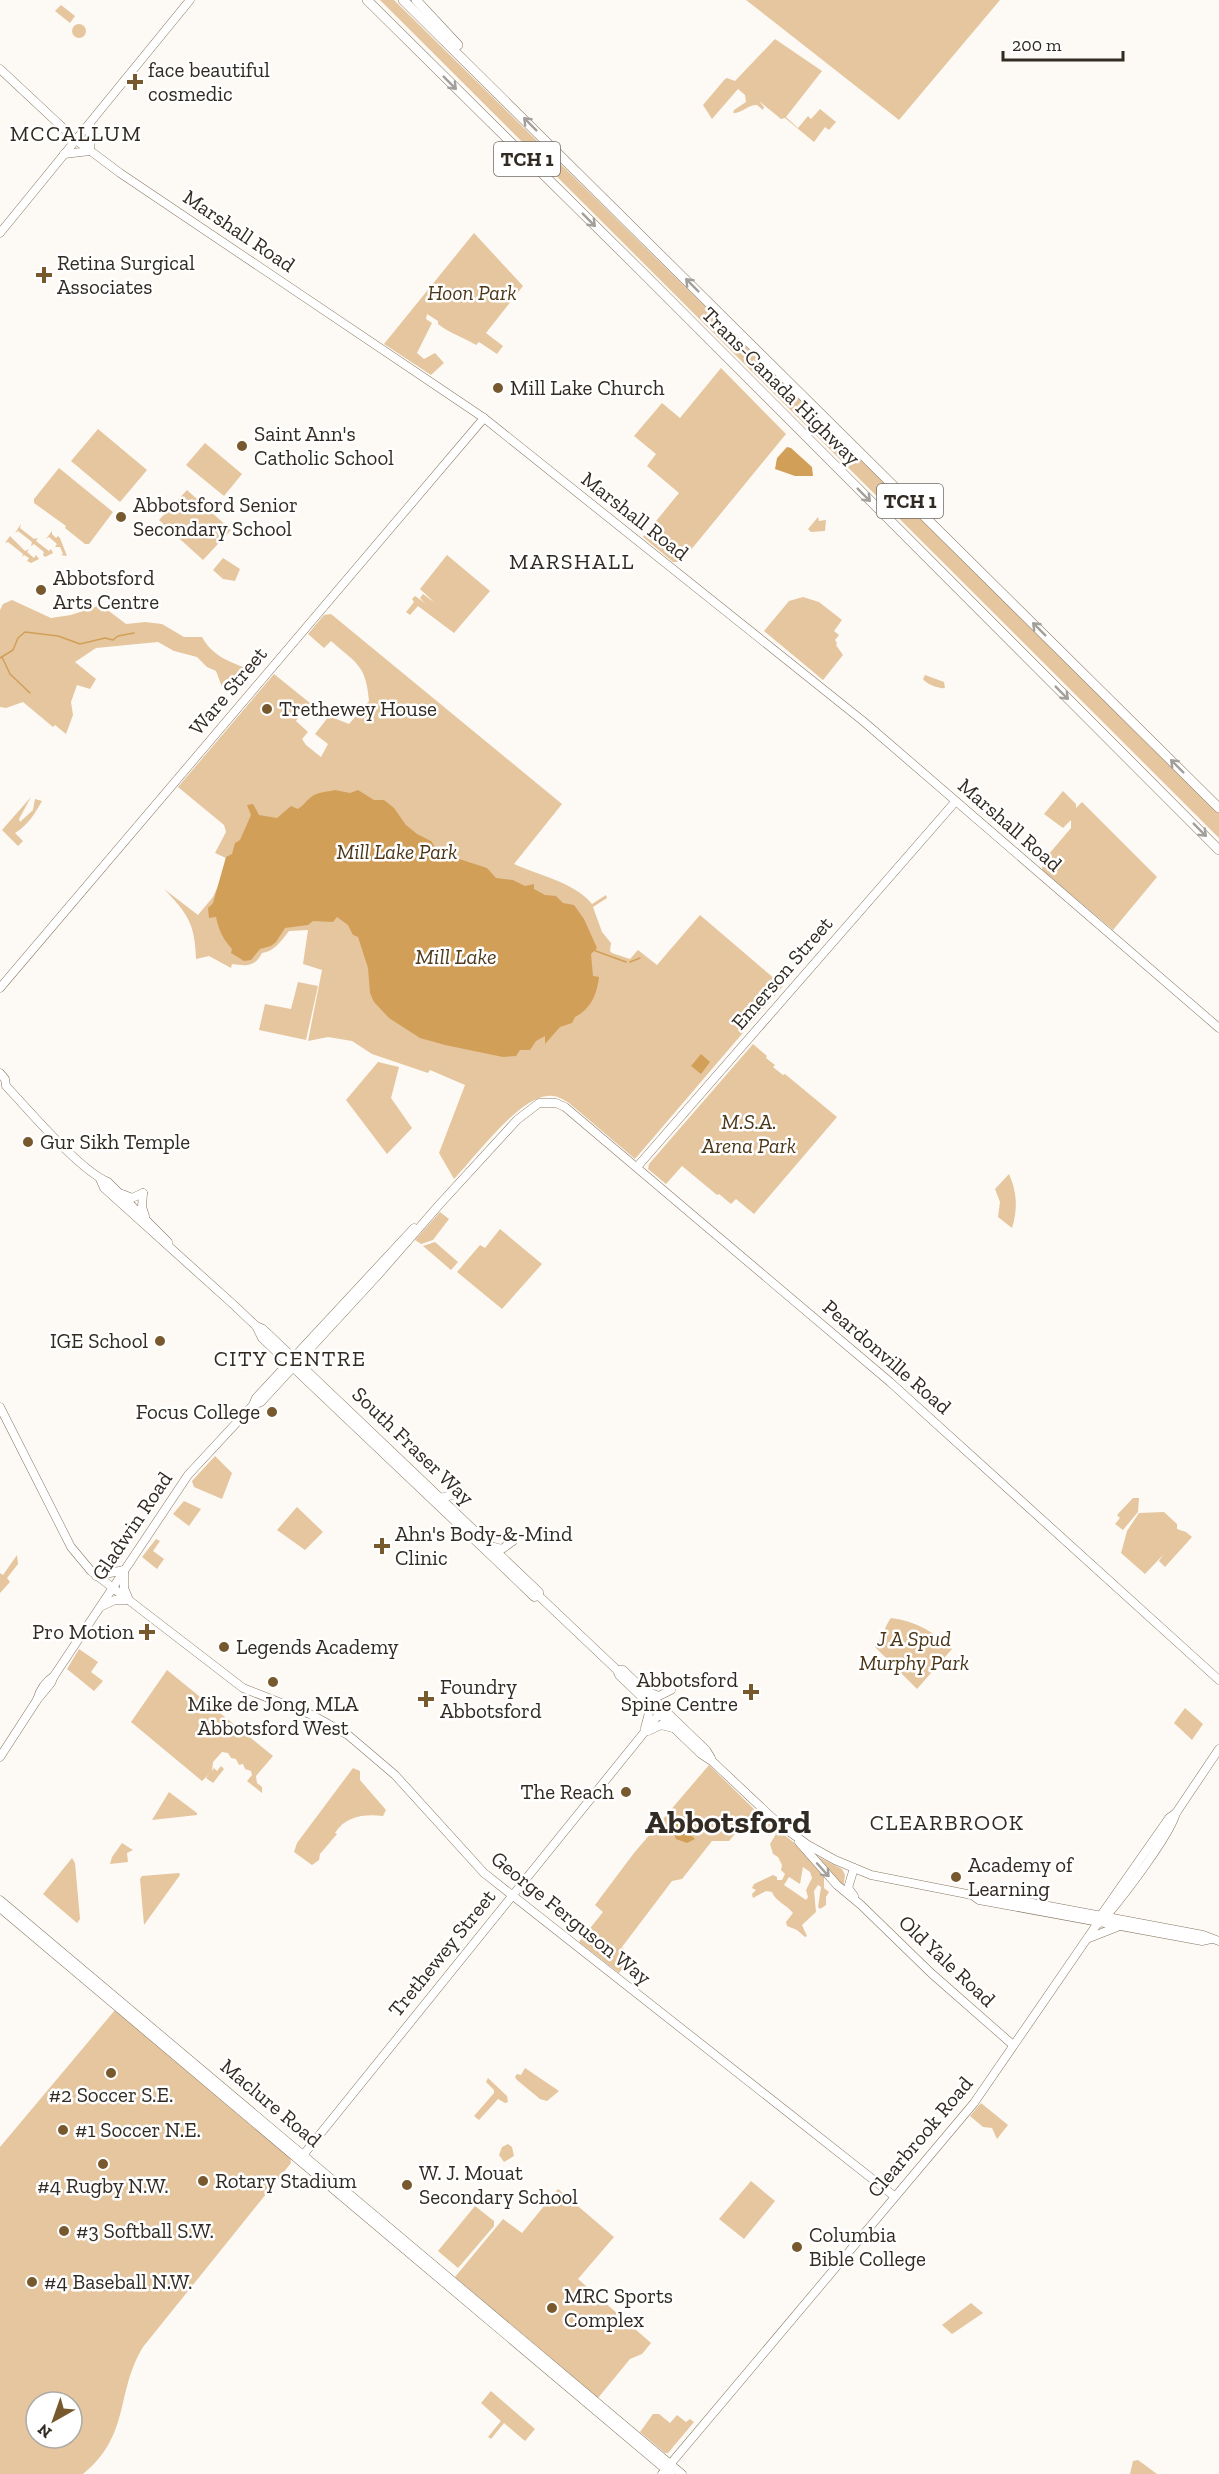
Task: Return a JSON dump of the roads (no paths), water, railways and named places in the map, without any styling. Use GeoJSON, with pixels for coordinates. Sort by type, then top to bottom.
{"type":"FeatureCollection","features":[{"type":"Feature","properties":{"kind":"highway"},"geometry":{"type":"LineString","coordinates":[[360,0],[408,42]]}},
{"type":"Feature","properties":{"kind":"highway","name":"Trans-Canada Highway"},"geometry":{"type":"LineString","coordinates":[[367,0],[1219,850]]}},
{"type":"Feature","properties":{"kind":"highway","name":"Trans-Canada Highway"},"geometry":{"type":"LineString","coordinates":[[403,0],[1219,808]]}},
{"type":"Feature","properties":{"kind":"highway"},"geometry":{"type":"LineString","coordinates":[[416,0],[509,103]]}},
{"type":"Feature","properties":{"kind":"main road"},"geometry":{"type":"LineString","coordinates":[[0,233],[190,0]]}},
{"type":"Feature","properties":{"kind":"main road","name":"Marshall Road"},"geometry":{"type":"LineString","coordinates":[[0,69],[90,151],[484,418],[857,717],[1219,1028]]}},
{"type":"Feature","properties":{"kind":"main road"},"geometry":{"type":"LineString","coordinates":[[64,154],[90,151],[90,124]]}},
{"type":"Feature","properties":{"kind":"main road","name":"Ware Street"},"geometry":{"type":"LineString","coordinates":[[0,988],[484,418]]}},
{"type":"Feature","properties":{"kind":"main road","name":"Emerson Street"},"geometry":{"type":"LineString","coordinates":[[637,1167],[955,802]]}},
{"type":"Feature","properties":{"kind":"main road","name":"South Fraser Way"},"geometry":{"type":"LineString","coordinates":[[0,1073],[3,1084],[63,1144],[100,1179],[117,1190],[172,1247],[256,1326],[263,1329],[293,1363],[490,1545],[539,1592],[539,1596],[617,1670],[623,1670],[659,1714],[701,1754],[713,1762],[792,1834],[823,1854],[891,1881],[972,1895],[979,1900],[1102,1918],[1202,1941],[1216,1941]]}},
{"type":"Feature","properties":{"kind":"main road","name":"Peardonville Road"},"geometry":{"type":"LineString","coordinates":[[517,1120],[539,1103],[556,1103],[565,1107],[897,1388],[1219,1680]]}},
{"type":"Feature","properties":{"kind":"main road","name":"Gladwin Road"},"geometry":{"type":"LineString","coordinates":[[0,1757],[46,1682],[54,1676],[189,1475],[253,1405],[261,1402],[277,1380],[517,1120]]}},
{"type":"Feature","properties":{"kind":"main road","name":"South Fraser Way"},"geometry":{"type":"LineString","coordinates":[[100,1179],[104,1188],[155,1236],[172,1247]]}},
{"type":"Feature","properties":{"kind":"main road"},"geometry":{"type":"LineString","coordinates":[[117,1190],[132,1198],[143,1193],[142,1207],[145,1217]]}},
{"type":"Feature","properties":{"kind":"main road"},"geometry":{"type":"LineString","coordinates":[[275,1345],[293,1350],[308,1347],[306,1361],[314,1382],[293,1375],[277,1380],[278,1364],[275,1345]]}},
{"type":"Feature","properties":{"kind":"main road","name":"South Fraser Way"},"geometry":{"type":"LineString","coordinates":[[314,1382],[534,1596],[539,1596]]}},
{"type":"Feature","properties":{"kind":"main road","name":"George Ferguson Way"},"geometry":{"type":"LineString","coordinates":[[0,1407],[71,1547],[96,1576],[243,1688],[312,1715],[348,1735],[395,1775],[484,1873],[894,2196]]}},
{"type":"Feature","properties":{"kind":"main road"},"geometry":{"type":"LineString","coordinates":[[440,1498],[456,1494],[447,1505]]}},
{"type":"Feature","properties":{"kind":"main road"},"geometry":{"type":"LineString","coordinates":[[490,1545],[502,1549],[513,1541]]}},
{"type":"Feature","properties":{"kind":"main road"},"geometry":{"type":"LineString","coordinates":[[96,1576],[124,1570],[124,1588],[129,1600],[111,1601],[98,1608]]}},
{"type":"Feature","properties":{"kind":"main road"},"geometry":{"type":"LineString","coordinates":[[644,1733],[649,1713],[643,1694],[659,1696],[671,1690]]}},
{"type":"Feature","properties":{"kind":"main road","name":"South Fraser Way"},"geometry":{"type":"LineString","coordinates":[[643,1694],[706,1750],[713,1762]]}},
{"type":"Feature","properties":{"kind":"main road","name":"Trethewey Street"},"geometry":{"type":"LineString","coordinates":[[301,2157],[659,1714]]}},
{"type":"Feature","properties":{"kind":"main road"},"geometry":{"type":"LineString","coordinates":[[644,1733],[661,1725],[674,1728]]}},
{"type":"Feature","properties":{"kind":"main road","name":"Clearbrook Road"},"geometry":{"type":"LineString","coordinates":[[1102,1918],[1114,1906],[1174,1821],[1176,1813],[1219,1749]]}},
{"type":"Feature","properties":{"kind":"main road","name":"Clearbrook Road"},"geometry":{"type":"LineString","coordinates":[[667,2470],[974,2103],[1169,1818],[1176,1813]]}},
{"type":"Feature","properties":{"kind":"main road","name":"Old Yale Road"},"geometry":{"type":"LineString","coordinates":[[792,1834],[823,1871],[849,1897],[858,1902],[931,1973],[1013,2045]]}},
{"type":"Feature","properties":{"kind":"main road"},"geometry":{"type":"LineString","coordinates":[[854,1868],[848,1888],[858,1902]]}},
{"type":"Feature","properties":{"kind":"main road","name":"Maclure Road"},"geometry":{"type":"LineString","coordinates":[[0,1900],[294,2147],[301,2157]]}},
{"type":"Feature","properties":{"kind":"main road"},"geometry":{"type":"LineString","coordinates":[[1088,1938],[1119,1923],[1114,1906]]}},
{"type":"Feature","properties":{"kind":"main road","name":"Maclure Road"},"geometry":{"type":"LineString","coordinates":[[0,1908],[301,2157],[667,2470],[682,2474]]}},
{"type":"Feature","properties":{"kind":"main road"},"geometry":{"type":"LineString","coordinates":[[294,2147],[312,2144]]}},
{"type":"Feature","properties":{"kind":"water"},"geometry":{"type":"Polygon","coordinates":[[[787,447],[812,467],[813,476],[795,476],[775,469],[777,458],[787,447]]]}},
{"type":"Feature","properties":{"kind":"water","name":"Mill Lake"},"geometry":{"type":"Polygon","coordinates":[[[335,790],[350,793],[358,790],[374,800],[384,800],[394,808],[406,825],[431,841],[437,850],[443,848],[447,855],[487,868],[496,878],[513,880],[525,886],[534,884],[534,889],[545,895],[556,896],[563,903],[574,905],[584,919],[597,948],[591,954],[593,976],[599,977],[597,989],[585,1010],[575,1017],[572,1023],[560,1027],[545,1044],[545,1036],[536,1041],[530,1050],[520,1050],[516,1056],[503,1057],[420,1038],[389,1018],[374,1002],[370,993],[368,968],[358,937],[353,935],[348,925],[337,917],[333,922],[313,921],[308,925],[285,928],[276,942],[260,949],[251,960],[244,961],[231,953],[232,949],[222,934],[216,917],[209,918],[208,908],[213,903],[226,857],[232,854],[235,843],[240,840],[251,815],[247,805],[253,804],[259,815],[277,818],[291,806],[298,809],[315,794],[335,790]]]}},
{"type":"Feature","properties":{"kind":"water"},"geometry":{"type":"Polygon","coordinates":[[[701,1054],[710,1062],[701,1074],[691,1066],[701,1054]]]}},
{"type":"Feature","properties":{"kind":"water"},"geometry":{"type":"Polygon","coordinates":[[[683,1818],[685,1826],[683,1832],[689,1833],[695,1839],[687,1843],[676,1839],[673,1831],[675,1823],[683,1818]]]}},
{"type":"Feature","properties":{"kind":"waterway"},"geometry":{"type":"LineString","coordinates":[[0,658],[13,650],[18,638],[25,632],[58,636],[80,644],[105,638],[113,640],[118,636],[134,633]]}},
{"type":"Feature","properties":{"kind":"waterway"},"geometry":{"type":"LineString","coordinates":[[2,657],[10,674],[30,693]]}},
{"type":"Feature","properties":{"kind":"waterway"},"geometry":{"type":"LineString","coordinates":[[593,950],[626,962]]}},
{"type":"Feature","properties":{"kind":"waterway"},"geometry":{"type":"LineString","coordinates":[[630,962],[640,958]]}},
{"type":"Feature","properties":{"kind":"place","name":"face beautiful cosmedic"},"geometry":{"type":"Point","coordinates":[135,82]}},
{"type":"Feature","properties":{"kind":"place","name":"Retina Surgical Associates"},"geometry":{"type":"Point","coordinates":[44,275]}},
{"type":"Feature","properties":{"kind":"place","name":"Mill Lake Church"},"geometry":{"type":"Point","coordinates":[498,388]}},
{"type":"Feature","properties":{"kind":"place","name":"Saint Ann's Catholic School"},"geometry":{"type":"Point","coordinates":[242,446]}},
{"type":"Feature","properties":{"kind":"place","name":"Abbotsford Senior Secondary School"},"geometry":{"type":"Point","coordinates":[121,517]}},
{"type":"Feature","properties":{"kind":"place","name":"Abbotsford Arts Centre"},"geometry":{"type":"Point","coordinates":[41,590]}},
{"type":"Feature","properties":{"kind":"place","name":"Trethewey House"},"geometry":{"type":"Point","coordinates":[267,709]}},
{"type":"Feature","properties":{"kind":"place","name":"Gur Sikh Temple"},"geometry":{"type":"Point","coordinates":[28,1142]}},
{"type":"Feature","properties":{"kind":"place","name":"IGE School"},"geometry":{"type":"Point","coordinates":[160,1341]}},
{"type":"Feature","properties":{"kind":"place","name":"Focus College"},"geometry":{"type":"Point","coordinates":[272,1412]}},
{"type":"Feature","properties":{"kind":"place","name":"Ahn's Body-&-Mind Clinic"},"geometry":{"type":"Point","coordinates":[382,1546]}},
{"type":"Feature","properties":{"kind":"place","name":"Pro Motion"},"geometry":{"type":"Point","coordinates":[147,1632]}},
{"type":"Feature","properties":{"kind":"place","name":"Legends Academy"},"geometry":{"type":"Point","coordinates":[224,1647]}},
{"type":"Feature","properties":{"kind":"place","name":"Mike de Jong, MLA Abbotsford West"},"geometry":{"type":"Point","coordinates":[273,1682]}},
{"type":"Feature","properties":{"kind":"place","name":"Abbotsford Spine Centre"},"geometry":{"type":"Point","coordinates":[751,1692]}},
{"type":"Feature","properties":{"kind":"place","name":"Foundry Abbotsford"},"geometry":{"type":"Point","coordinates":[426,1699]}},
{"type":"Feature","properties":{"kind":"place","name":"The Reach"},"geometry":{"type":"Point","coordinates":[626,1792]}},
{"type":"Feature","properties":{"kind":"place","name":"Academy of Learning"},"geometry":{"type":"Point","coordinates":[956,1877]}},
{"type":"Feature","properties":{"kind":"place","name":"#2 Soccer S.E."},"geometry":{"type":"Point","coordinates":[111,2073]}},
{"type":"Feature","properties":{"kind":"place","name":"#1 Soccer N.E."},"geometry":{"type":"Point","coordinates":[63,2130]}},
{"type":"Feature","properties":{"kind":"place","name":"#4 Rugby N.W."},"geometry":{"type":"Point","coordinates":[103,2164]}},
{"type":"Feature","properties":{"kind":"place","name":"Rotary Stadium"},"geometry":{"type":"Point","coordinates":[203,2181]}},
{"type":"Feature","properties":{"kind":"place","name":"W. J. Mouat Secondary School"},"geometry":{"type":"Point","coordinates":[407,2185]}},
{"type":"Feature","properties":{"kind":"place","name":"#3 Softball S.W."},"geometry":{"type":"Point","coordinates":[64,2231]}},
{"type":"Feature","properties":{"kind":"place","name":"Columbia Bible College"},"geometry":{"type":"Point","coordinates":[797,2247]}},
{"type":"Feature","properties":{"kind":"place","name":"#4 Baseball N.W."},"geometry":{"type":"Point","coordinates":[32,2282]}},
{"type":"Feature","properties":{"kind":"place","name":"MRC Sports Complex"},"geometry":{"type":"Point","coordinates":[552,2308]}},
{"type":"Feature","properties":{"kind":"district","name":"MCCALLUM"},"geometry":{"type":"Point","coordinates":[76,133]}},
{"type":"Feature","properties":{"kind":"district","name":"MARSHALL"},"geometry":{"type":"Point","coordinates":[572,561]}},
{"type":"Feature","properties":{"kind":"district","name":"CITY CENTRE"},"geometry":{"type":"Point","coordinates":[290,1358]}},
{"type":"Feature","properties":{"kind":"district","name":"Abbotsford"},"geometry":{"type":"Point","coordinates":[728,1821]}},
{"type":"Feature","properties":{"kind":"district","name":"CLEARBROOK"},"geometry":{"type":"Point","coordinates":[947,1822]}},
{"type":"Feature","properties":{"kind":"park label","name":"Hoon Park"},"geometry":{"type":"Point","coordinates":[472,293]}},
{"type":"Feature","properties":{"kind":"park label","name":"Mill Lake Park"},"geometry":{"type":"Point","coordinates":[397,852]}},
{"type":"Feature","properties":{"kind":"park label","name":"M.S.A. Arena Park"},"geometry":{"type":"Point","coordinates":[749,1134]}},
{"type":"Feature","properties":{"kind":"park label","name":"J A Spud Murphy Park"},"geometry":{"type":"Point","coordinates":[914,1651]}}]}
